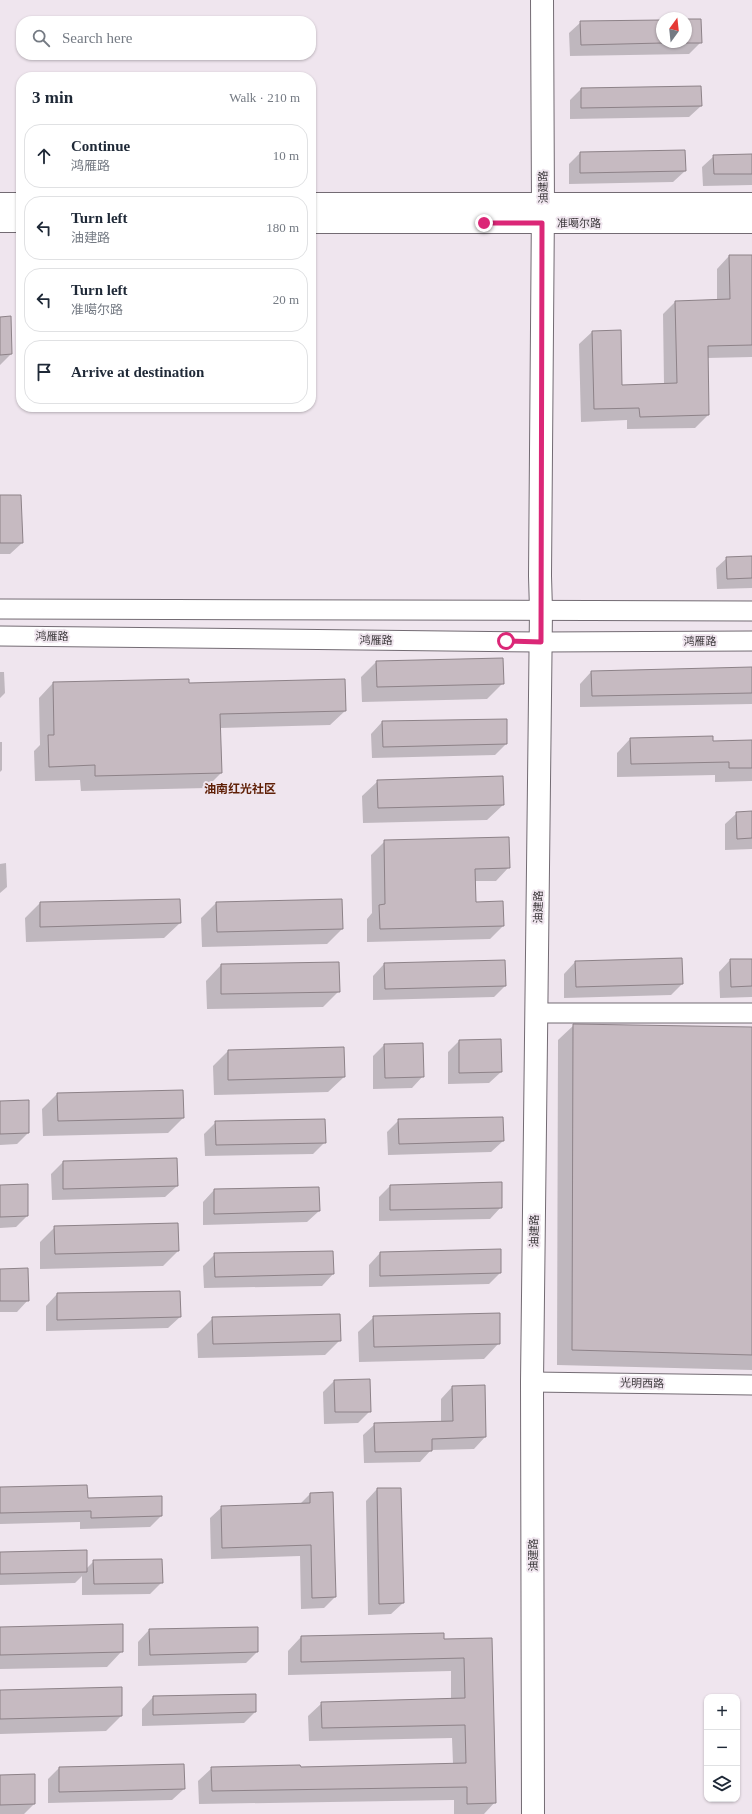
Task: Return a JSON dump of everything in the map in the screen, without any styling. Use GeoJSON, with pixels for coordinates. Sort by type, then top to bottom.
{"type":"FeatureCollection","features":[{"type":"Feature","properties":{"kind":"main road","name":"油建路"},"geometry":{"type":"LineString","coordinates":[[533,1814],[532,1382],[542,610],[540,568],[543,214],[542,0]]}},
{"type":"Feature","properties":{"kind":"main road"},"geometry":{"type":"LineString","coordinates":[[0,204],[16,204]]}},
{"type":"Feature","properties":{"kind":"main road","name":"准噶尔路"},"geometry":{"type":"LineString","coordinates":[[316,204],[752,222]]}},
{"type":"Feature","properties":{"kind":"main road","name":"准噶尔路"},"geometry":{"type":"LineString","coordinates":[[316,222],[543,214],[752,204]]}},
{"type":"Feature","properties":{"kind":"main road"},"geometry":{"type":"LineString","coordinates":[[0,221],[16,221]]}},
{"type":"Feature","properties":{"kind":"street"},"geometry":{"type":"LineString","coordinates":[[0,609],[752,611]]}},
{"type":"Feature","properties":{"kind":"street","name":"鸿雁路"},"geometry":{"type":"LineString","coordinates":[[0,636],[541,642],[752,641]]}},
{"type":"Feature","properties":{"kind":"street"},"geometry":{"type":"LineString","coordinates":[[536,1013],[752,1013]]}},
{"type":"Feature","properties":{"kind":"street","name":"光明西路"},"geometry":{"type":"LineString","coordinates":[[532,1382],[752,1385]]}},
{"type":"Feature","properties":{"kind":"building"},"geometry":{"type":"Polygon","coordinates":[[[692,19],[701,19],[702,43],[692,43],[692,19]]]}},
{"type":"Feature","properties":{"kind":"building"},"geometry":{"type":"Polygon","coordinates":[[[656,20],[656,43],[581,45],[580,21],[656,20]]]}},
{"type":"Feature","properties":{"kind":"building"},"geometry":{"type":"Polygon","coordinates":[[[701,86],[702,106],[581,108],[581,88],[701,86]]]}},
{"type":"Feature","properties":{"kind":"building"},"geometry":{"type":"Polygon","coordinates":[[[685,150],[686,171],[580,173],[580,152],[685,150]]]}},
{"type":"Feature","properties":{"kind":"building"},"geometry":{"type":"Polygon","coordinates":[[[752,154],[752,174],[714,174],[713,155],[752,154]]]}},
{"type":"Feature","properties":{"kind":"building"},"geometry":{"type":"Polygon","coordinates":[[[729,255],[752,255],[752,345],[708,346],[709,415],[640,417],[639,408],[594,409],[592,331],[621,330],[622,385],[677,383],[675,301],[730,299],[729,255]]]}},
{"type":"Feature","properties":{"kind":"building"},"geometry":{"type":"Polygon","coordinates":[[[11,316],[12,354],[0,355],[0,317],[11,316]]]}},
{"type":"Feature","properties":{"kind":"building"},"geometry":{"type":"Polygon","coordinates":[[[0,495],[21,495],[23,543],[0,543],[0,495]]]}},
{"type":"Feature","properties":{"kind":"building"},"geometry":{"type":"Polygon","coordinates":[[[752,556],[752,578],[727,579],[726,557],[752,556]]]}},
{"type":"Feature","properties":{"kind":"building"},"geometry":{"type":"Polygon","coordinates":[[[503,658],[504,684],[377,687],[376,661],[503,658]]]}},
{"type":"Feature","properties":{"kind":"building"},"geometry":{"type":"Polygon","coordinates":[[[752,667],[752,693],[592,696],[591,671],[752,667]]]}},
{"type":"Feature","properties":{"kind":"building"},"geometry":{"type":"Polygon","coordinates":[[[189,679],[189,683],[345,679],[346,711],[220,714],[222,773],[95,776],[95,765],[49,767],[48,735],[54,735],[53,682],[189,679]]]}},
{"type":"Feature","properties":{"kind":"building"},"geometry":{"type":"Polygon","coordinates":[[[507,719],[507,744],[383,747],[382,721],[507,719]]]}},
{"type":"Feature","properties":{"kind":"building"},"geometry":{"type":"Polygon","coordinates":[[[713,736],[713,741],[752,740],[752,768],[729,768],[729,762],[631,764],[630,738],[713,736]]]}},
{"type":"Feature","properties":{"kind":"building"},"geometry":{"type":"Polygon","coordinates":[[[503,776],[504,805],[378,808],[377,780],[503,776]]]}},
{"type":"Feature","properties":{"kind":"building"},"geometry":{"type":"Polygon","coordinates":[[[752,811],[752,838],[737,839],[736,812],[752,811]]]}},
{"type":"Feature","properties":{"kind":"building"},"geometry":{"type":"Polygon","coordinates":[[[509,837],[510,868],[475,869],[476,902],[503,901],[504,926],[380,929],[379,905],[385,904],[384,840],[509,837]]]}},
{"type":"Feature","properties":{"kind":"building"},"geometry":{"type":"Polygon","coordinates":[[[180,899],[181,923],[40,927],[40,902],[180,899]]]}},
{"type":"Feature","properties":{"kind":"building"},"geometry":{"type":"Polygon","coordinates":[[[342,899],[343,929],[217,932],[216,902],[342,899]]]}},
{"type":"Feature","properties":{"kind":"building"},"geometry":{"type":"Polygon","coordinates":[[[682,958],[683,984],[576,987],[575,961],[682,958]]]}},
{"type":"Feature","properties":{"kind":"building"},"geometry":{"type":"Polygon","coordinates":[[[730,959],[752,959],[752,986],[731,987],[730,959]]]}},
{"type":"Feature","properties":{"kind":"building"},"geometry":{"type":"Polygon","coordinates":[[[505,960],[506,986],[385,989],[384,963],[505,960]]]}},
{"type":"Feature","properties":{"kind":"building"},"geometry":{"type":"Polygon","coordinates":[[[339,962],[340,992],[221,994],[221,964],[339,962]]]}},
{"type":"Feature","properties":{"kind":"building"},"geometry":{"type":"Polygon","coordinates":[[[573,1024],[752,1027],[752,1355],[572,1350],[573,1024]]]}},
{"type":"Feature","properties":{"kind":"building"},"geometry":{"type":"Polygon","coordinates":[[[501,1039],[502,1072],[459,1073],[459,1040],[501,1039]]]}},
{"type":"Feature","properties":{"kind":"building"},"geometry":{"type":"Polygon","coordinates":[[[423,1043],[424,1077],[385,1078],[384,1044],[423,1043]]]}},
{"type":"Feature","properties":{"kind":"building"},"geometry":{"type":"Polygon","coordinates":[[[344,1047],[345,1077],[228,1080],[228,1050],[344,1047]]]}},
{"type":"Feature","properties":{"kind":"building"},"geometry":{"type":"Polygon","coordinates":[[[183,1090],[184,1118],[58,1121],[57,1093],[183,1090]]]}},
{"type":"Feature","properties":{"kind":"building"},"geometry":{"type":"Polygon","coordinates":[[[29,1100],[29,1133],[0,1134],[0,1101],[29,1100]]]}},
{"type":"Feature","properties":{"kind":"building"},"geometry":{"type":"Polygon","coordinates":[[[503,1117],[504,1141],[399,1144],[398,1119],[503,1117]]]}},
{"type":"Feature","properties":{"kind":"building"},"geometry":{"type":"Polygon","coordinates":[[[325,1119],[326,1143],[216,1145],[215,1121],[325,1119]]]}},
{"type":"Feature","properties":{"kind":"building"},"geometry":{"type":"Polygon","coordinates":[[[177,1158],[178,1186],[63,1189],[63,1161],[177,1158]]]}},
{"type":"Feature","properties":{"kind":"building"},"geometry":{"type":"Polygon","coordinates":[[[502,1182],[502,1208],[390,1210],[390,1185],[502,1182]]]}},
{"type":"Feature","properties":{"kind":"building"},"geometry":{"type":"Polygon","coordinates":[[[28,1184],[28,1216],[0,1217],[0,1185],[28,1184]]]}},
{"type":"Feature","properties":{"kind":"building"},"geometry":{"type":"Polygon","coordinates":[[[319,1187],[320,1211],[214,1214],[214,1189],[319,1187]]]}},
{"type":"Feature","properties":{"kind":"building"},"geometry":{"type":"Polygon","coordinates":[[[178,1223],[179,1251],[55,1254],[54,1226],[178,1223]]]}},
{"type":"Feature","properties":{"kind":"building"},"geometry":{"type":"Polygon","coordinates":[[[501,1249],[501,1273],[380,1276],[380,1252],[501,1249]]]}},
{"type":"Feature","properties":{"kind":"building"},"geometry":{"type":"Polygon","coordinates":[[[333,1251],[334,1274],[215,1277],[214,1253],[333,1251]]]}},
{"type":"Feature","properties":{"kind":"building"},"geometry":{"type":"Polygon","coordinates":[[[28,1268],[29,1301],[0,1301],[0,1269],[28,1268]]]}},
{"type":"Feature","properties":{"kind":"building"},"geometry":{"type":"Polygon","coordinates":[[[180,1291],[181,1317],[57,1320],[57,1293],[180,1291]]]}},
{"type":"Feature","properties":{"kind":"building"},"geometry":{"type":"Polygon","coordinates":[[[500,1313],[500,1344],[374,1347],[373,1316],[500,1313]]]}},
{"type":"Feature","properties":{"kind":"building"},"geometry":{"type":"Polygon","coordinates":[[[340,1314],[341,1341],[213,1344],[212,1317],[340,1314]]]}},
{"type":"Feature","properties":{"kind":"building"},"geometry":{"type":"Polygon","coordinates":[[[370,1379],[371,1412],[335,1412],[334,1380],[370,1379]]]}},
{"type":"Feature","properties":{"kind":"building"},"geometry":{"type":"Polygon","coordinates":[[[485,1385],[486,1437],[432,1439],[432,1451],[375,1452],[374,1423],[453,1421],[452,1386],[485,1385]]]}},
{"type":"Feature","properties":{"kind":"building"},"geometry":{"type":"Polygon","coordinates":[[[87,1485],[88,1498],[162,1496],[162,1516],[91,1518],[91,1511],[0,1513],[0,1487],[87,1485]]]}},
{"type":"Feature","properties":{"kind":"building"},"geometry":{"type":"Polygon","coordinates":[[[377,1488],[401,1488],[404,1603],[379,1604],[377,1488]]]}},
{"type":"Feature","properties":{"kind":"building"},"geometry":{"type":"Polygon","coordinates":[[[333,1492],[336,1597],[312,1598],[311,1545],[222,1548],[221,1506],[310,1503],[310,1493],[333,1492]]]}},
{"type":"Feature","properties":{"kind":"building"},"geometry":{"type":"Polygon","coordinates":[[[87,1550],[87,1572],[0,1574],[0,1552],[87,1550]]]}},
{"type":"Feature","properties":{"kind":"building"},"geometry":{"type":"Polygon","coordinates":[[[162,1559],[163,1583],[94,1584],[93,1560],[162,1559]]]}},
{"type":"Feature","properties":{"kind":"building"},"geometry":{"type":"Polygon","coordinates":[[[123,1624],[123,1652],[0,1655],[0,1627],[123,1624]]]}},
{"type":"Feature","properties":{"kind":"building"},"geometry":{"type":"Polygon","coordinates":[[[258,1627],[258,1652],[150,1655],[149,1629],[258,1627]]]}},
{"type":"Feature","properties":{"kind":"building"},"geometry":{"type":"Polygon","coordinates":[[[444,1633],[444,1639],[492,1638],[496,1803],[467,1804],[467,1787],[212,1791],[211,1767],[300,1765],[301,1767],[466,1763],[465,1725],[322,1728],[321,1702],[465,1698],[464,1658],[301,1662],[301,1636],[444,1633]]]}},
{"type":"Feature","properties":{"kind":"building"},"geometry":{"type":"Polygon","coordinates":[[[122,1687],[122,1716],[0,1719],[0,1690],[122,1687]]]}},
{"type":"Feature","properties":{"kind":"building"},"geometry":{"type":"Polygon","coordinates":[[[256,1694],[256,1712],[153,1715],[153,1696],[256,1694]]]}},
{"type":"Feature","properties":{"kind":"building"},"geometry":{"type":"Polygon","coordinates":[[[184,1764],[185,1789],[59,1792],[59,1767],[184,1764]]]}},
{"type":"Feature","properties":{"kind":"building"},"geometry":{"type":"Polygon","coordinates":[[[35,1774],[35,1804],[0,1805],[0,1775],[35,1774]]]}},
{"type":"Feature","properties":{"kind":"district","name":"油南红光社区"},"geometry":{"type":"Point","coordinates":[240,789]}},
{"type":"Feature","properties":{"kind":"route"},"geometry":{"type":"LineString","coordinates":[[484,223],[542,223],[541,642],[506,641]]}}]}
